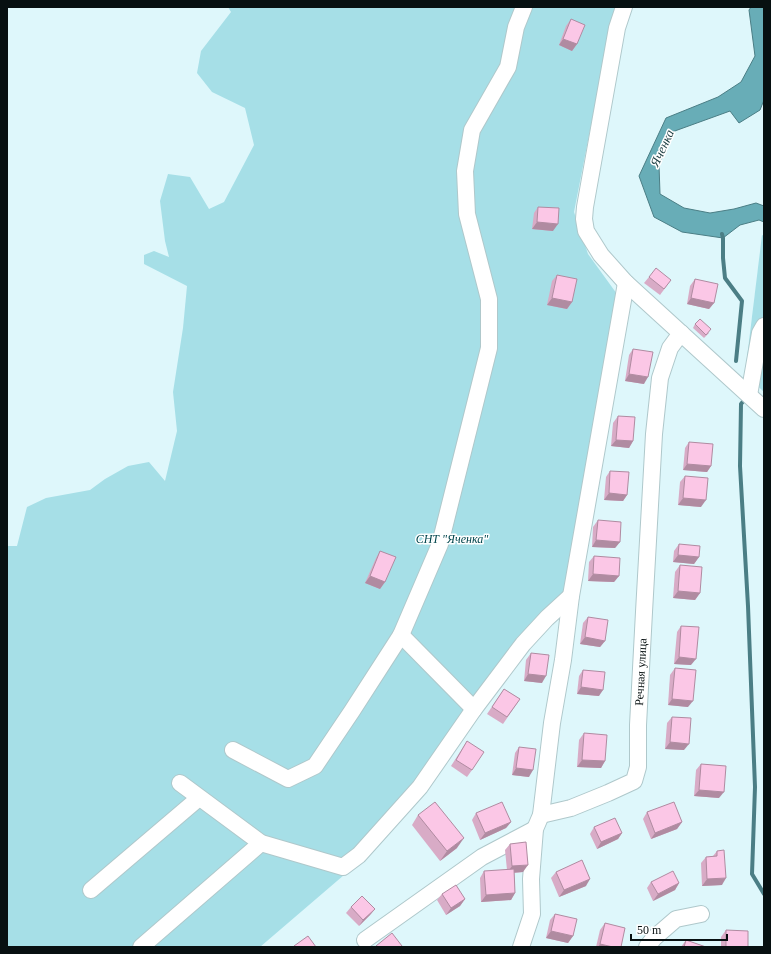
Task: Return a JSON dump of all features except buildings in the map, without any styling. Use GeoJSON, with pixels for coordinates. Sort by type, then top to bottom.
{"type":"FeatureCollection","features":[{"type":"Feature","properties":{"kind":"street"},"geometry":{"type":"LineString","coordinates":[[233,750],[288,779],[315,766],[401,635],[440,544],[489,348],[489,299],[467,214],[465,171],[472,130],[508,67],[516,27],[524,7]]}},
{"type":"Feature","properties":{"kind":"street"},"geometry":{"type":"LineString","coordinates":[[624,7],[618,28],[585,207],[584,218],[586,231],[601,255],[626,283],[764,409]]}},
{"type":"Feature","properties":{"kind":"street"},"geometry":{"type":"LineString","coordinates":[[521,947],[532,914],[530,879],[552,723],[563,660],[571,596],[626,283]]}},
{"type":"Feature","properties":{"kind":"street"},"geometry":{"type":"LineString","coordinates":[[749,395],[760,333],[764,326]]}},
{"type":"Feature","properties":{"kind":"street","name":"Речная улица"},"geometry":{"type":"LineString","coordinates":[[538,822],[634,781],[638,767],[638,725],[654,434],[660,378],[670,348],[681,333]]}},
{"type":"Feature","properties":{"kind":"street"},"geometry":{"type":"LineString","coordinates":[[180,783],[261,843],[343,867],[360,856],[420,787],[474,709],[523,644],[547,618],[571,596]]}},
{"type":"Feature","properties":{"kind":"street"},"geometry":{"type":"LineString","coordinates":[[401,635],[474,709]]}},
{"type":"Feature","properties":{"kind":"street"},"geometry":{"type":"LineString","coordinates":[[91,890],[199,798]]}},
{"type":"Feature","properties":{"kind":"street"},"geometry":{"type":"LineString","coordinates":[[365,940],[482,857],[538,822]]}},
{"type":"Feature","properties":{"kind":"street"},"geometry":{"type":"LineString","coordinates":[[141,947],[261,843]]}},
{"type":"Feature","properties":{"kind":"street"},"geometry":{"type":"LineString","coordinates":[[647,947],[654,938],[676,919],[700,914]]}},
{"type":"Feature","properties":{"kind":"green space","name":"СНТ \"Яченка\""},"geometry":{"type":"Polygon","coordinates":[[[228,7],[617,7],[610,28],[574,212],[588,254],[617,294],[567,590],[344,875],[260,947],[7,947],[7,546],[17,546],[27,507],[46,498],[90,490],[105,479],[128,466],[149,462],[165,481],[177,431],[173,392],[183,328],[187,286],[144,264],[144,255],[154,251],[169,257],[165,241],[160,201],[168,174],[190,177],[209,209],[224,202],[254,145],[245,108],[212,92],[197,73],[201,51],[231,12],[228,7]]]}},
{"type":"Feature","properties":{"kind":"green space"},"geometry":{"type":"Polygon","coordinates":[[[762,235],[764,236],[764,392],[745,374],[762,235]]]}},
{"type":"Feature","properties":{"kind":"water","name":"Яченка"},"geometry":{"type":"Polygon","coordinates":[[[751,7],[764,7],[764,100],[760,110],[739,123],[730,111],[672,132],[659,165],[660,194],[684,208],[710,213],[756,203],[764,206],[764,222],[759,220],[740,225],[723,238],[682,232],[654,217],[639,176],[666,118],[718,97],[741,82],[755,56],[749,10],[751,7]]]}},
{"type":"Feature","properties":{"kind":"waterway"},"geometry":{"type":"LineString","coordinates":[[722,234],[725,278],[742,301],[736,361]]}},
{"type":"Feature","properties":{"kind":"waterway"},"geometry":{"type":"LineString","coordinates":[[743,398],[745,399],[741,404],[740,466],[748,606],[755,787],[752,874],[764,894]]}}]}
